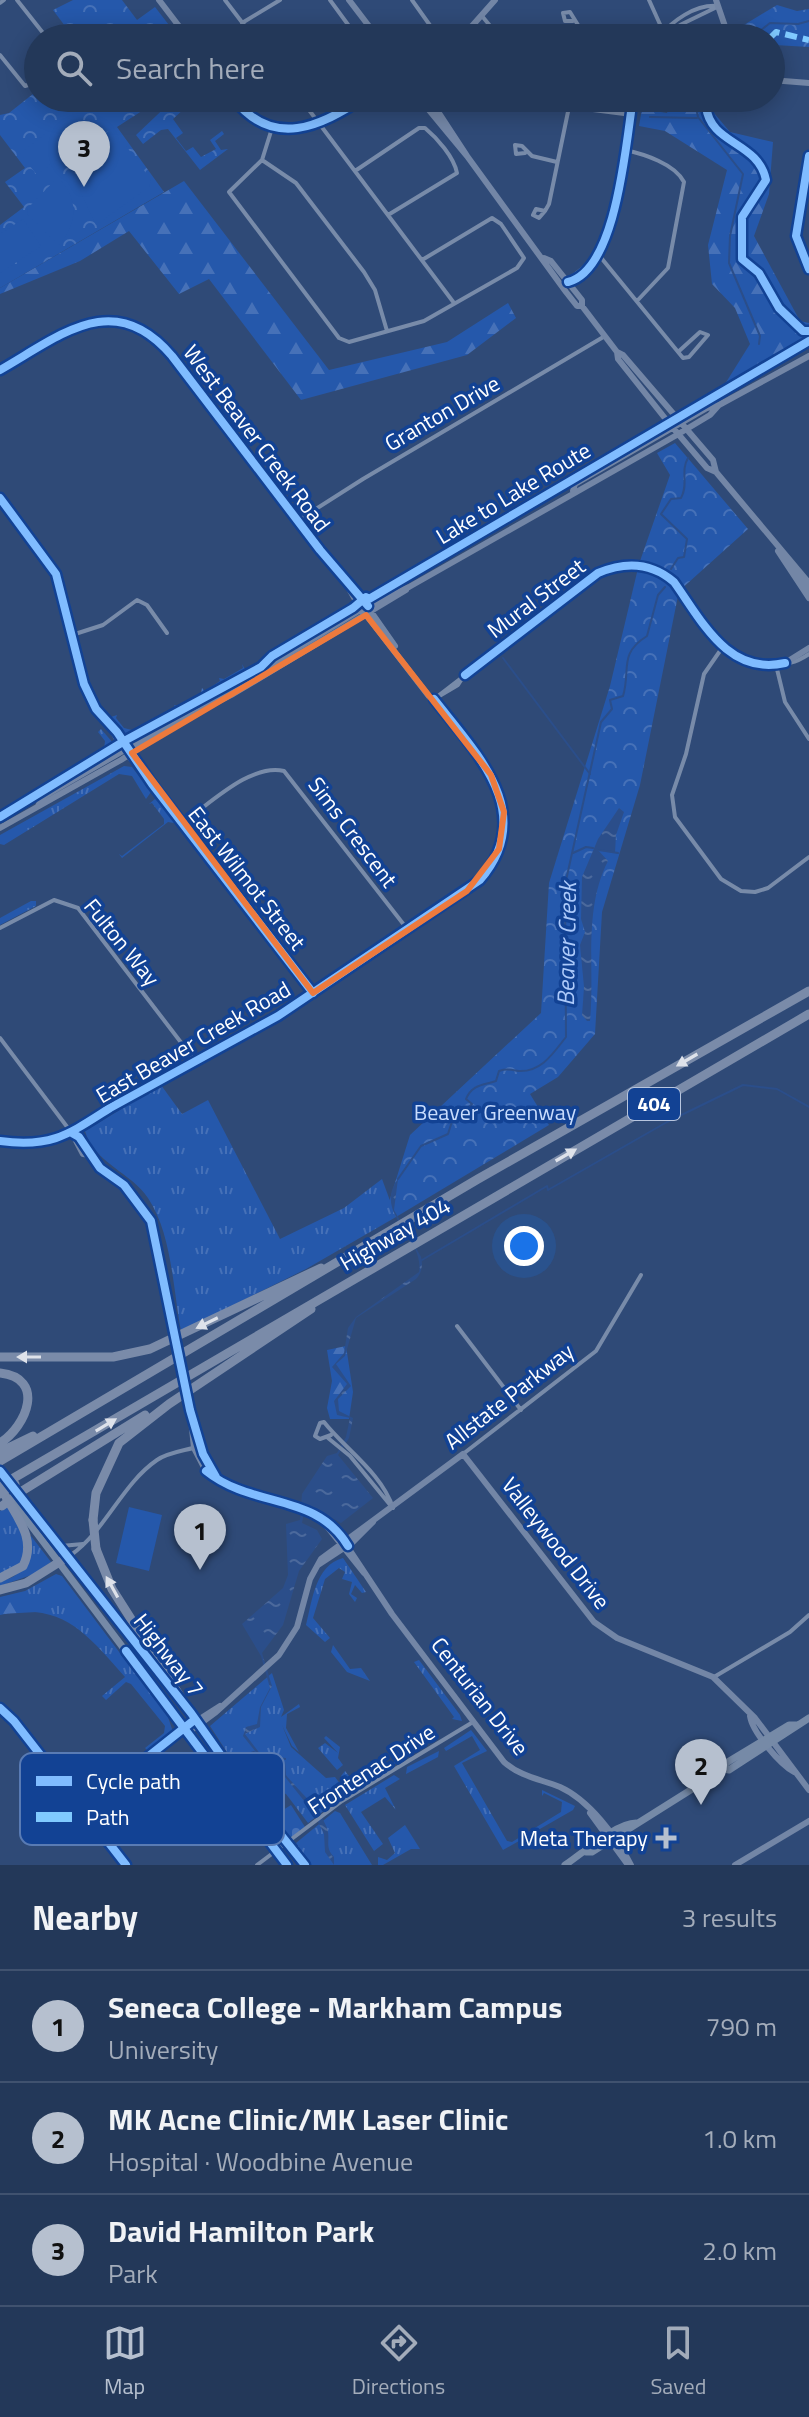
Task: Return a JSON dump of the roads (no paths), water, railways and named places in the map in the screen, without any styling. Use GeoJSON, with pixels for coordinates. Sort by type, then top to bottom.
{"type":"FeatureCollection","features":[{"type":"Feature","properties":{"kind":"highway"},"geometry":{"type":"LineString","coordinates":[[754,1021],[809,984]]}},
{"type":"Feature","properties":{"kind":"highway","name":"Highway 404"},"geometry":{"type":"LineString","coordinates":[[0,1461],[328,1267],[809,991]]}},
{"type":"Feature","properties":{"kind":"highway","name":"Highway 404"},"geometry":{"type":"LineString","coordinates":[[17,1485],[39,1465],[809,1014]]}},
{"type":"Feature","properties":{"kind":"highway"},"geometry":{"type":"LineString","coordinates":[[0,1357],[113,1357],[141,1351],[172,1340],[310,1270],[328,1267]]}},
{"type":"Feature","properties":{"kind":"highway"},"geometry":{"type":"LineString","coordinates":[[183,1701],[112,1589],[96,1549],[93,1520],[96,1493],[119,1443],[205,1379],[367,1271]]}},
{"type":"Feature","properties":{"kind":"highway"},"geometry":{"type":"LineString","coordinates":[[0,1373],[20,1380],[28,1396],[29,1407],[18,1429],[0,1443]]}},
{"type":"Feature","properties":{"kind":"highway"},"geometry":{"type":"LineString","coordinates":[[0,1494],[205,1379]]}},
{"type":"Feature","properties":{"kind":"highway"},"geometry":{"type":"LineString","coordinates":[[0,1452],[62,1424]]}},
{"type":"Feature","properties":{"kind":"highway"},"geometry":{"type":"LineString","coordinates":[[0,1578],[23,1566],[29,1547],[26,1534],[0,1486],[17,1485]]}},
{"type":"Feature","properties":{"kind":"highway"},"geometry":{"type":"LineString","coordinates":[[1,1506],[17,1485]]}},
{"type":"Feature","properties":{"kind":"highway"},"geometry":{"type":"LineString","coordinates":[[0,1590],[26,1583],[69,1556]]}},
{"type":"Feature","properties":{"kind":"main road","name":"Highway 7"},"geometry":{"type":"LineString","coordinates":[[0,1471],[221,1753]]}},
{"type":"Feature","properties":{"kind":"main road","name":"Highway 7"},"geometry":{"type":"LineString","coordinates":[[0,1486],[202,1753]]}},
{"type":"Feature","properties":{"kind":"main road"},"geometry":{"type":"LineString","coordinates":[[565,1865],[631,1822],[636,1823],[724,1769],[729,1770],[789,1725],[797,1725],[809,1718]]}},
{"type":"Feature","properties":{"kind":"main road","name":"Highway 7"},"geometry":{"type":"LineString","coordinates":[[284,1838],[305,1865]]}},
{"type":"Feature","properties":{"kind":"main road","name":"Highway 7"},"geometry":{"type":"LineString","coordinates":[[271,1845],[287,1865]]}},
{"type":"Feature","properties":{"kind":"street"},"geometry":{"type":"LineString","coordinates":[[17,0],[36,24]]}},
{"type":"Feature","properties":{"kind":"street"},"geometry":{"type":"LineString","coordinates":[[159,0],[177,24]]}},
{"type":"Feature","properties":{"kind":"street"},"geometry":{"type":"LineString","coordinates":[[225,0],[242,23],[280,0]]}},
{"type":"Feature","properties":{"kind":"street"},"geometry":{"type":"LineString","coordinates":[[330,0],[348,24]]}},
{"type":"Feature","properties":{"kind":"street"},"geometry":{"type":"LineString","coordinates":[[349,0],[367,24]]}},
{"type":"Feature","properties":{"kind":"street"},"geometry":{"type":"LineString","coordinates":[[412,0],[429,24]]}},
{"type":"Feature","properties":{"kind":"street"},"geometry":{"type":"LineString","coordinates":[[473,24],[495,0]]}},
{"type":"Feature","properties":{"kind":"street"},"geometry":{"type":"LineString","coordinates":[[649,0],[660,24]]}},
{"type":"Feature","properties":{"kind":"street"},"geometry":{"type":"LineString","coordinates":[[683,24],[717,3],[724,24]]}},
{"type":"Feature","properties":{"kind":"street"},"geometry":{"type":"LineString","coordinates":[[482,16],[489,24]]}},
{"type":"Feature","properties":{"kind":"street"},"geometry":{"type":"LineString","coordinates":[[0,55],[24,85]]}},
{"type":"Feature","properties":{"kind":"street"},"geometry":{"type":"LineString","coordinates":[[785,81],[809,83]]}},
{"type":"Feature","properties":{"kind":"street"},"geometry":{"type":"LineString","coordinates":[[249,112],[273,125],[289,129],[320,125],[341,112]]}},
{"type":"Feature","properties":{"kind":"street"},"geometry":{"type":"LineString","coordinates":[[310,112],[454,303]]}},
{"type":"Feature","properties":{"kind":"street"},"geometry":{"type":"LineString","coordinates":[[431,112],[544,258],[551,261],[564,284],[582,301],[582,306],[617,352],[623,355],[679,429],[713,460],[716,472],[809,583]]}},
{"type":"Feature","properties":{"kind":"street"},"geometry":{"type":"LineString","coordinates":[[438,112],[467,156]]}},
{"type":"Feature","properties":{"kind":"street"},"geometry":{"type":"LineString","coordinates":[[545,211],[551,198],[568,112]]}},
{"type":"Feature","properties":{"kind":"street"},"geometry":{"type":"LineString","coordinates":[[564,284],[593,260],[607,235],[632,114],[622,112]]}},
{"type":"Feature","properties":{"kind":"street"},"geometry":{"type":"LineString","coordinates":[[273,125],[262,160],[231,186],[229,192],[339,338],[349,342],[424,321],[523,262],[523,255],[501,224],[489,219],[422,260]]}},
{"type":"Feature","properties":{"kind":"street"},"geometry":{"type":"LineString","coordinates":[[354,172],[419,128],[432,133],[454,163],[457,173],[388,215]]}},
{"type":"Feature","properties":{"kind":"street"},"geometry":{"type":"LineString","coordinates":[[625,150],[651,157],[680,175],[684,182],[668,268],[637,301]]}},
{"type":"Feature","properties":{"kind":"street"},"geometry":{"type":"LineString","coordinates":[[525,153],[557,162]]}},
{"type":"Feature","properties":{"kind":"street"},"geometry":{"type":"LineString","coordinates":[[809,156],[796,236],[809,269]]}},
{"type":"Feature","properties":{"kind":"street"},"geometry":{"type":"LineString","coordinates":[[262,160],[296,183],[369,278],[387,331]]}},
{"type":"Feature","properties":{"kind":"street"},"geometry":{"type":"LineString","coordinates":[[598,254],[637,301],[678,352],[683,358],[689,357],[708,335],[700,332],[678,352]]}},
{"type":"Feature","properties":{"kind":"street","name":"West Beaver Creek Road"},"geometry":{"type":"LineString","coordinates":[[0,370],[83,323],[115,321],[139,327],[172,356],[367,611]]}},
{"type":"Feature","properties":{"kind":"street","name":"Granton Drive"},"geometry":{"type":"LineString","coordinates":[[297,521],[373,472],[605,336]]}},
{"type":"Feature","properties":{"kind":"street"},"geometry":{"type":"LineString","coordinates":[[0,828],[719,405],[809,356]]}},
{"type":"Feature","properties":{"kind":"street","name":"East Wilmot Street"},"geometry":{"type":"LineString","coordinates":[[0,498],[56,574],[84,684],[96,709],[313,993]]}},
{"type":"Feature","properties":{"kind":"street"},"geometry":{"type":"LineString","coordinates":[[774,544],[809,598]]}},
{"type":"Feature","properties":{"kind":"street","name":"Mural Street"},"geometry":{"type":"LineString","coordinates":[[434,699],[458,685],[465,675],[598,573],[612,567],[639,564],[664,573],[722,648],[747,663],[789,665],[809,654]]}},
{"type":"Feature","properties":{"kind":"street"},"geometry":{"type":"LineString","coordinates":[[787,568],[809,590]]}},
{"type":"Feature","properties":{"kind":"street"},"geometry":{"type":"LineString","coordinates":[[72,635],[103,625],[137,600],[147,605],[167,633]]}},
{"type":"Feature","properties":{"kind":"street","name":"East Beaver Creek Road"},"geometry":{"type":"LineString","coordinates":[[0,1141],[48,1141],[196,1062],[313,993],[408,930],[480,880],[495,859],[504,823],[502,801],[491,775],[367,611]]}},
{"type":"Feature","properties":{"kind":"street"},"geometry":{"type":"LineString","coordinates":[[785,663],[809,646]]}},
{"type":"Feature","properties":{"kind":"street"},"geometry":{"type":"LineString","coordinates":[[722,648],[704,674],[686,754],[672,795],[675,817],[721,879],[741,891],[755,892],[768,888],[809,857]]}},
{"type":"Feature","properties":{"kind":"street"},"geometry":{"type":"LineString","coordinates":[[776,665],[785,702],[809,739]]}},
{"type":"Feature","properties":{"kind":"street","name":"Sims Crescent"},"geometry":{"type":"LineString","coordinates":[[182,823],[252,775],[272,769],[284,771],[408,930]]}},
{"type":"Feature","properties":{"kind":"street","name":"Fulton Way"},"geometry":{"type":"LineString","coordinates":[[0,928],[54,900],[80,909],[196,1062]]}},
{"type":"Feature","properties":{"kind":"street"},"geometry":{"type":"LineString","coordinates":[[0,1038],[70,1131],[79,1137],[104,1171],[124,1185],[151,1221],[197,1447],[159,1458],[141,1473],[85,1544],[69,1556]]}},
{"type":"Feature","properties":{"kind":"street","name":"Allstate Parkway"},"geometry":{"type":"LineString","coordinates":[[184,1729],[220,1706],[279,1655],[297,1627],[310,1579],[318,1565],[596,1351],[641,1275]]}},
{"type":"Feature","properties":{"kind":"street"},"geometry":{"type":"LineString","coordinates":[[457,1326],[521,1410]]}},
{"type":"Feature","properties":{"kind":"street"},"geometry":{"type":"LineString","coordinates":[[329,1436],[353,1450],[393,1508]]}},
{"type":"Feature","properties":{"kind":"street","name":"Centurian Drive"},"geometry":{"type":"LineString","coordinates":[[197,1447],[207,1473],[231,1489],[326,1518],[509,1767],[526,1777],[562,1788],[590,1813],[629,1865]]}},
{"type":"Feature","properties":{"kind":"street","name":"Valleywood Drive"},"geometry":{"type":"LineString","coordinates":[[463,1454],[594,1622],[617,1638],[713,1677],[750,1716],[809,1790]]}},
{"type":"Feature","properties":{"kind":"street"},"geometry":{"type":"LineString","coordinates":[[61,1546],[85,1544]]}},
{"type":"Feature","properties":{"kind":"street"},"geometry":{"type":"LineString","coordinates":[[713,1677],[790,1632],[809,1615]]}},
{"type":"Feature","properties":{"kind":"street"},"geometry":{"type":"LineString","coordinates":[[0,1708],[39,1753]]}},
{"type":"Feature","properties":{"kind":"street","name":"Frontenac Drive"},"geometry":{"type":"LineString","coordinates":[[284,1844],[342,1801],[473,1722]]}},
{"type":"Feature","properties":{"kind":"street"},"geometry":{"type":"LineString","coordinates":[[153,1753],[184,1729]]}},
{"type":"Feature","properties":{"kind":"street"},"geometry":{"type":"LineString","coordinates":[[735,1865],[809,1821]]}},
{"type":"Feature","properties":{"kind":"street"},"geometry":{"type":"LineString","coordinates":[[111,1845],[126,1865]]}},
{"type":"Feature","properties":{"kind":"street","name":"Frontenac Drive"},"geometry":{"type":"LineString","coordinates":[[257,1865],[283,1845]]}},
{"type":"Feature","properties":{"kind":"water"},"geometry":{"type":"Polygon","coordinates":[[[619,808],[624,812],[616,835],[615,853],[598,850],[608,861],[595,899],[590,1021],[587,1021],[582,1015],[584,987],[580,945],[585,932],[581,919],[582,877],[598,839],[619,808]]]}},
{"type":"Feature","properties":{"kind":"water"},"geometry":{"type":"Polygon","coordinates":[[[398,1179],[394,1210],[421,1257],[421,1271],[416,1279],[356,1318],[345,1356],[336,1364],[351,1386],[338,1399],[339,1411],[353,1418],[349,1438],[338,1455],[373,1498],[341,1523],[319,1510],[304,1512],[302,1523],[317,1530],[322,1539],[299,1571],[283,1625],[262,1653],[272,1686],[261,1707],[260,1727],[245,1734],[259,1753],[243,1736],[246,1727],[257,1724],[260,1707],[270,1688],[261,1656],[242,1624],[283,1588],[288,1575],[286,1524],[300,1520],[302,1494],[327,1456],[337,1453],[346,1437],[350,1418],[337,1415],[334,1401],[347,1384],[332,1367],[344,1353],[348,1328],[356,1317],[419,1272],[415,1248],[395,1215],[391,1203],[398,1179]]]}},
{"type":"Feature","properties":{"kind":"water"},"geometry":{"type":"Polygon","coordinates":[[[286,1760],[286,1775],[324,1821],[334,1865],[325,1852],[324,1834],[313,1812],[285,1777],[286,1760]]]}},
{"type":"Feature","properties":{"kind":"waterway","name":"Beaver Creek"},"geometry":{"type":"LineString","coordinates":[[769,24],[809,21]]}},
{"type":"Feature","properties":{"kind":"waterway","name":"Beaver Creek"},"geometry":{"type":"LineString","coordinates":[[697,112],[743,174],[730,236],[729,263],[760,336],[759,344]]}},
{"type":"Feature","properties":{"kind":"waterway"},"geometry":{"type":"LineString","coordinates":[[650,117],[697,118]]}},
{"type":"Feature","properties":{"kind":"waterway","name":"Beaver Creek"},"geometry":{"type":"LineString","coordinates":[[671,569],[678,558],[684,557],[687,539],[661,514],[671,499],[681,498],[688,458]]}},
{"type":"Feature","properties":{"kind":"waterway","name":"Beaver Creek"},"geometry":{"type":"LineString","coordinates":[[398,1179],[421,1146],[448,1134],[455,1112],[466,1110],[472,1104],[466,1099],[472,1090],[496,1081],[499,1071],[527,1070],[541,1065],[566,1037],[565,885],[601,722],[612,709],[610,700],[623,696],[629,656],[632,649],[647,636],[658,595],[665,587]]}},
{"type":"Feature","properties":{"kind":"waterway"},"geometry":{"type":"LineString","coordinates":[[503,658],[590,774]]}},
{"type":"Feature","properties":{"kind":"waterway"},"geometry":{"type":"LineString","coordinates":[[573,853],[586,847],[593,848]]}},
{"type":"Feature","properties":{"kind":"waterway"},"geometry":{"type":"LineString","coordinates":[[599,850],[618,853]]}},
{"type":"Feature","properties":{"kind":"waterway"},"geometry":{"type":"LineString","coordinates":[[422,1260],[547,1186],[548,1190],[667,1122],[743,1085],[777,1089],[809,1107]]}},
{"type":"Feature","properties":{"kind":"place","name":"David Hamilton Park"},"geometry":{"type":"Point","coordinates":[84,187]}},
{"type":"Feature","properties":{"kind":"place","name":"Seneca College - Markham Campus"},"geometry":{"type":"Point","coordinates":[200,1570]}},
{"type":"Feature","properties":{"kind":"place","name":"MK Acne Clinic/MK Laser Clinic"},"geometry":{"type":"Point","coordinates":[701,1805]}},
{"type":"Feature","properties":{"kind":"place","name":"Meta Therapy"},"geometry":{"type":"Point","coordinates":[666,1838]}},
{"type":"Feature","properties":{"kind":"park label","name":"Beaver Greenway"},"geometry":{"type":"Point","coordinates":[495,1112]}}]}
